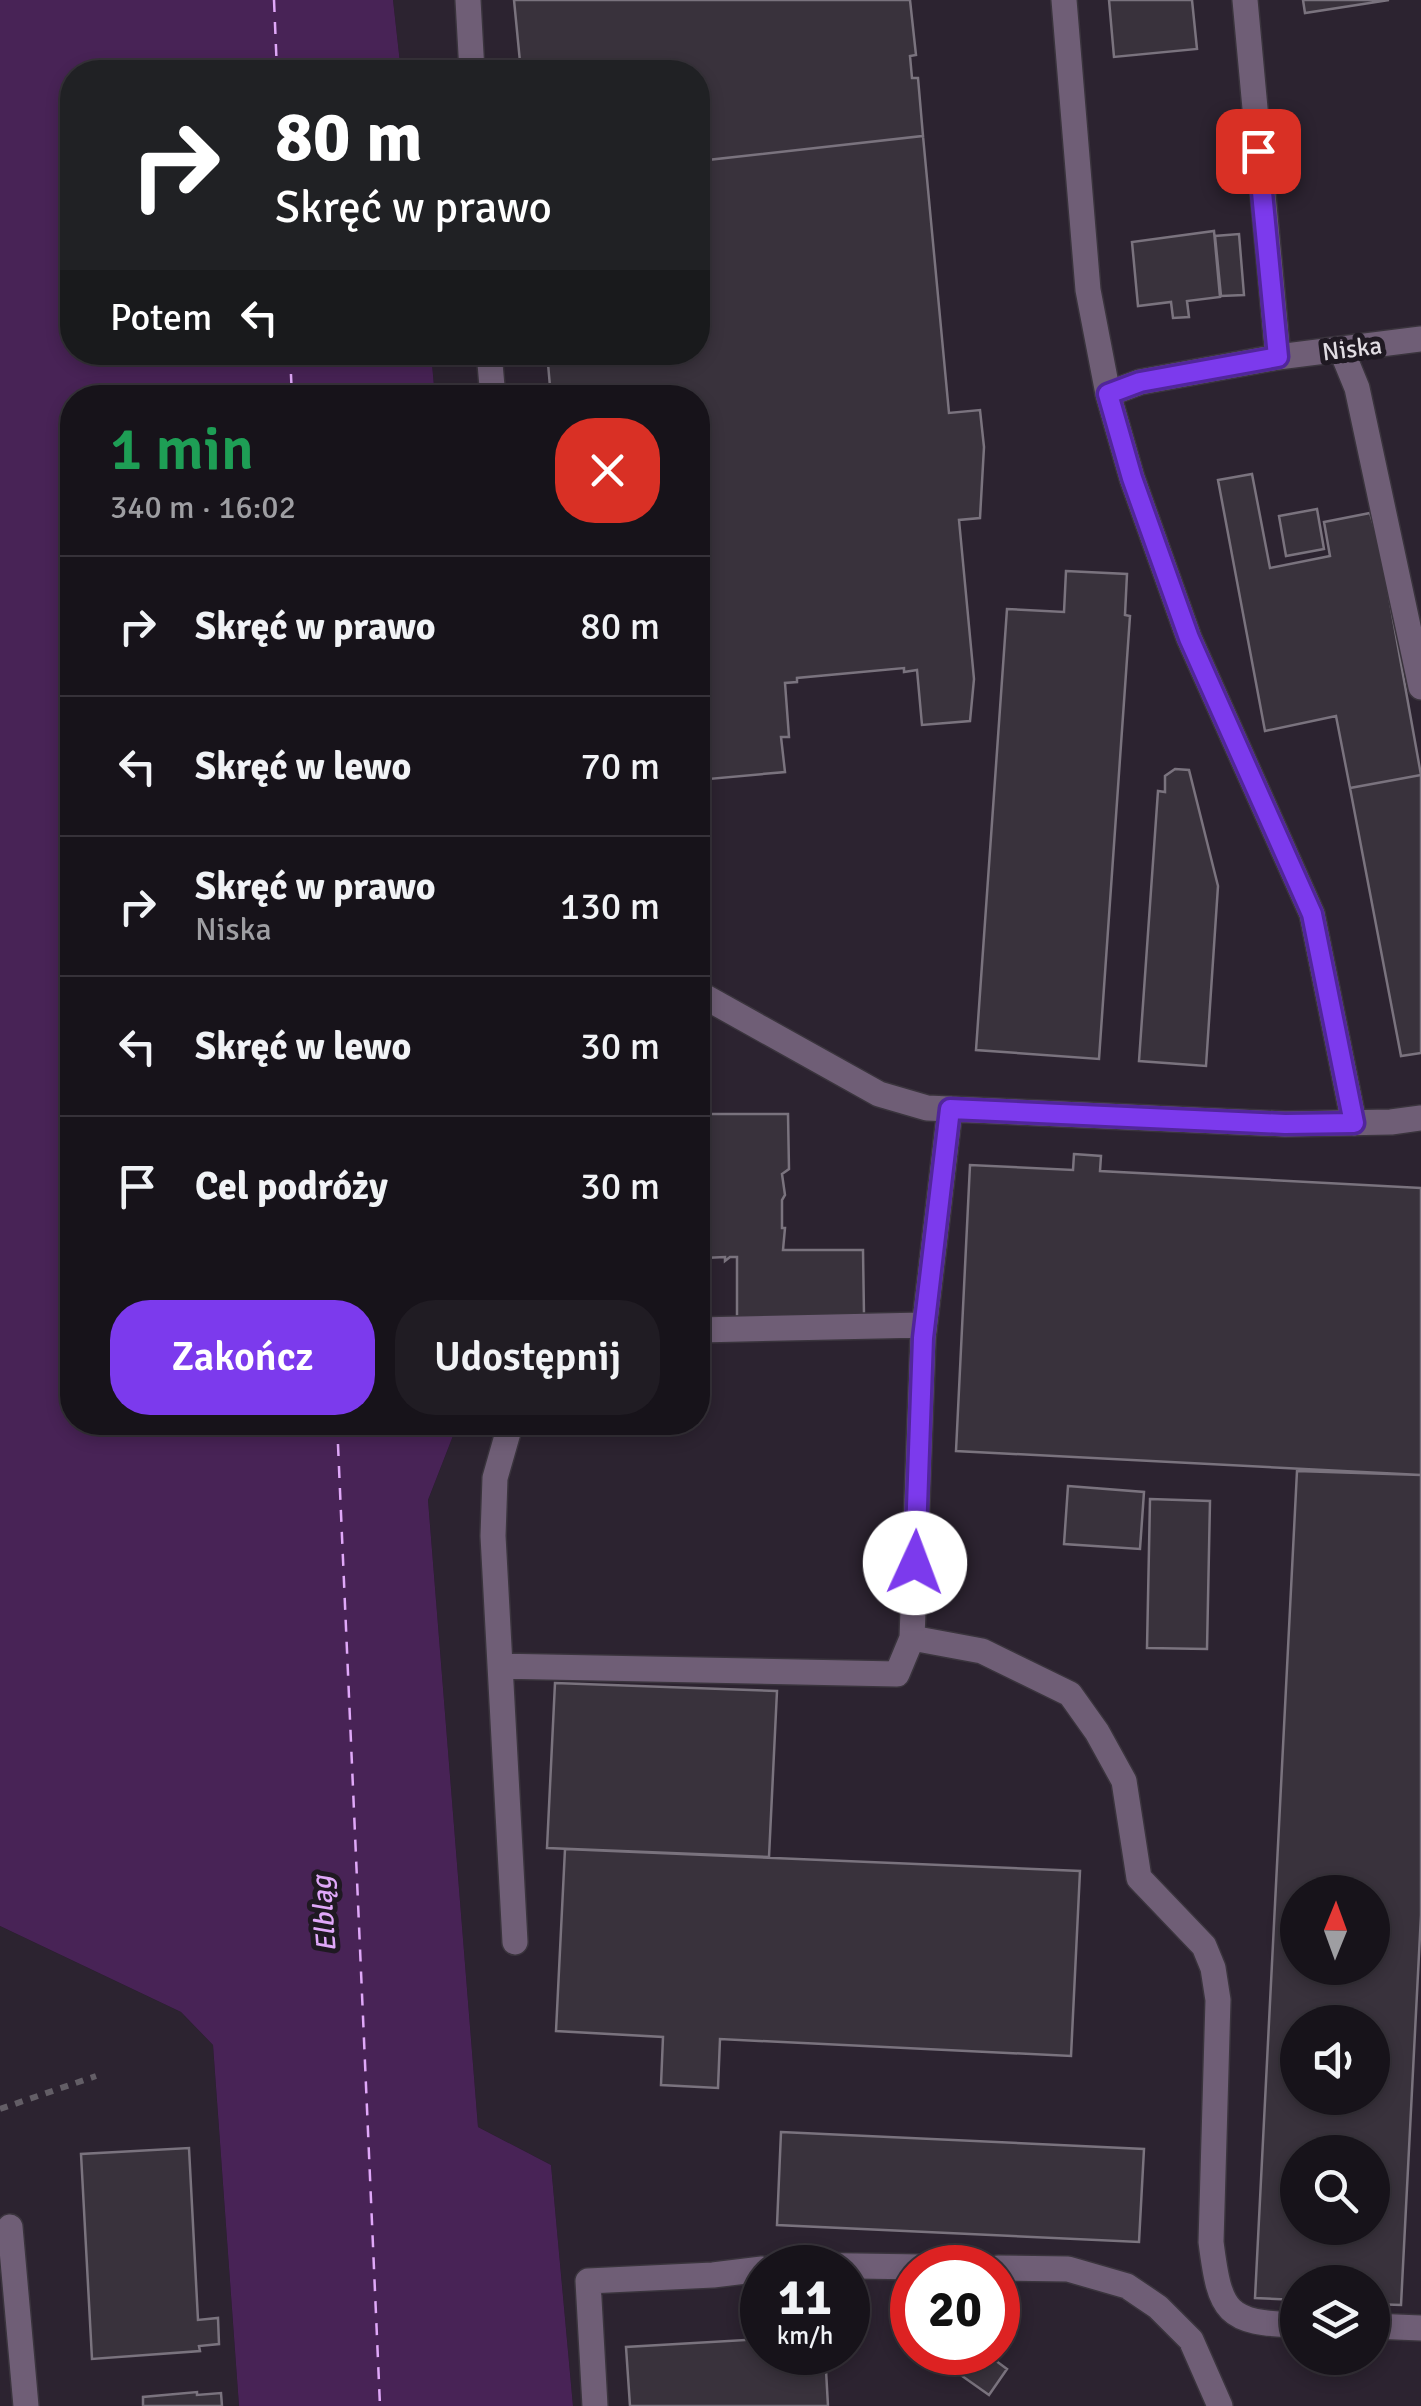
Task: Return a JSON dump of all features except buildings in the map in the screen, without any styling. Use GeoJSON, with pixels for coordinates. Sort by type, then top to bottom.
{"type":"FeatureCollection","features":[{"type":"Feature","properties":{"kind":"street"},"geometry":{"type":"LineString","coordinates":[[468,0],[471,60]]}},
{"type":"Feature","properties":{"kind":"street"},"geometry":{"type":"LineString","coordinates":[[1064,0],[1088,290],[1108,394],[1132,478],[1189,638],[1312,914],[1354,1123]]}},
{"type":"Feature","properties":{"kind":"street"},"geometry":{"type":"LineString","coordinates":[[1246,0],[1278,357]]}},
{"type":"Feature","properties":{"kind":"street","name":"Niska"},"geometry":{"type":"LineString","coordinates":[[1108,394],[1140,382],[1278,357],[1421,339]]}},
{"type":"Feature","properties":{"kind":"street"},"geometry":{"type":"LineString","coordinates":[[1340,349],[1357,388],[1421,687]]}},
{"type":"Feature","properties":{"kind":"street"},"geometry":{"type":"LineString","coordinates":[[710,1000],[879,1094],[927,1108],[1285,1124],[1421,1118]]}},
{"type":"Feature","properties":{"kind":"street"},"geometry":{"type":"LineString","coordinates":[[500,1666],[897,1674],[912,1638],[924,1325],[950,1109]]}},
{"type":"Feature","properties":{"kind":"street"},"geometry":{"type":"LineString","coordinates":[[710,1330],[924,1325]]}},
{"type":"Feature","properties":{"kind":"street"},"geometry":{"type":"LineString","coordinates":[[507,1435],[495,1478],[493,1536],[515,1942]]}},
{"type":"Feature","properties":{"kind":"street"},"geometry":{"type":"LineString","coordinates":[[912,1638],[982,1651],[1070,1694],[1124,1781],[1139,1878],[1204,1946],[1213,1968],[1218,2000],[1211,2242],[1214,2270],[1226,2303],[1238,2318],[1258,2324],[1280,2324]]}},
{"type":"Feature","properties":{"kind":"street"},"geometry":{"type":"LineString","coordinates":[[10,2227],[26,2406]]}},
{"type":"Feature","properties":{"kind":"street"},"geometry":{"type":"LineString","coordinates":[[1020,2268],[1068,2269],[1126,2286],[1158,2306],[1191,2340],[1220,2406]]}},
{"type":"Feature","properties":{"kind":"street"},"geometry":{"type":"LineString","coordinates":[[595,2406],[588,2281],[740,2271]]}},
{"type":"Feature","properties":{"kind":"street"},"geometry":{"type":"LineString","coordinates":[[1390,2327],[1421,2328]]}},
{"type":"Feature","properties":{"kind":"path"},"geometry":{"type":"LineString","coordinates":[[0,2108],[96,2076]]}},
{"type":"Feature","properties":{"kind":"shaded area"},"geometry":{"type":"Polygon","coordinates":[[[393,0],[1421,0],[1421,2406],[573,2406],[551,2165],[478,2127],[428,1500],[453,1435],[710,1435],[710,385],[434,385],[432,365],[710,365],[710,60],[400,60],[393,0]]]}},
{"type":"Feature","properties":{"kind":"shaded area"},"geometry":{"type":"Polygon","coordinates":[[[0,1926],[181,2012],[213,2045],[239,2406],[0,2406],[0,1926]]]}},
{"type":"Feature","properties":{"kind":"water","name":"Elbląg"},"geometry":{"type":"Polygon","coordinates":[[[0,0],[393,0],[400,60],[60,60],[60,365],[432,365],[434,385],[60,385],[60,1435],[453,1435],[428,1500],[478,2127],[551,2165],[573,2406],[239,2406],[213,2045],[181,2012],[0,1926],[0,0]]]}},
{"type":"Feature","properties":{"kind":"ferry route"},"geometry":{"type":"LineString","coordinates":[[274,0],[276,60]]}},
{"type":"Feature","properties":{"kind":"ferry route"},"geometry":{"type":"LineString","coordinates":[[291,365],[291,385]]}},
{"type":"Feature","properties":{"kind":"ferry route"},"geometry":{"type":"LineString","coordinates":[[338,1435],[380,2406]]}},
{"type":"Feature","properties":{"kind":"route"},"geometry":{"type":"LineString","coordinates":[[915,1563],[923,1338],[950,1109],[1285,1124],[1354,1123],[1312,914],[1189,638],[1132,478],[1108,394],[1140,382],[1278,357],[1258,151]]}}]}
